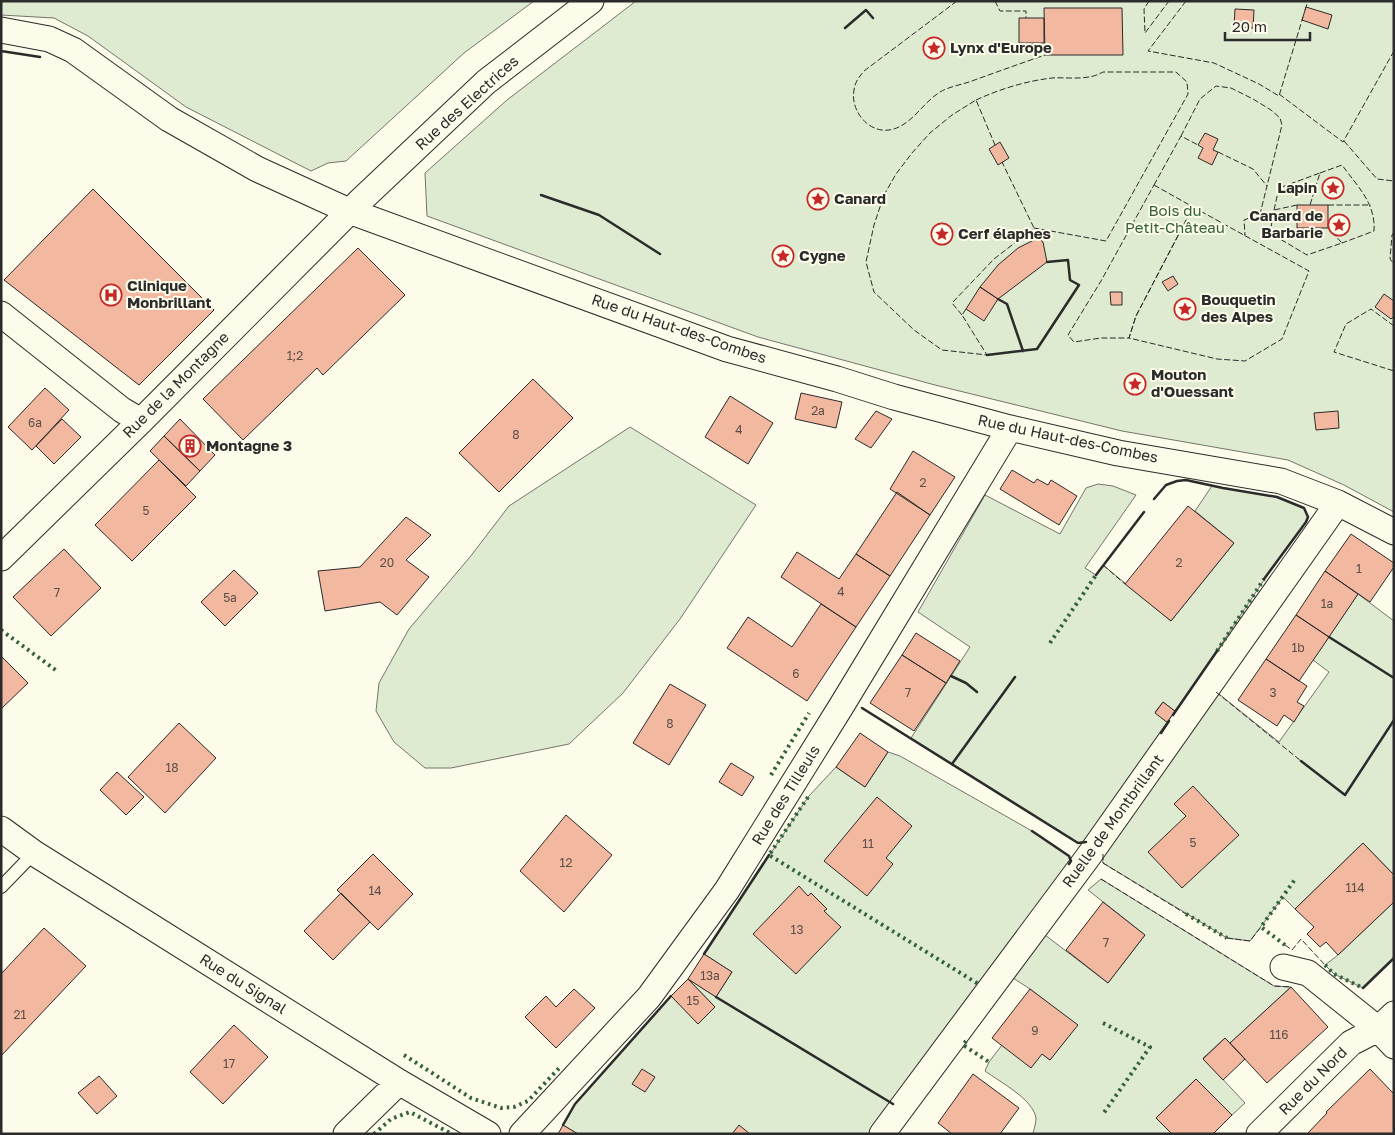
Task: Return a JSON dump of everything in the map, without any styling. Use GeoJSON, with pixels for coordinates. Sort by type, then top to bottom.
{"type":"FeatureCollection","features":[{"type":"Feature","properties":{"kind":"street","name":"Rue des Electrices"},"geometry":{"type":"LineString","coordinates":[[349,211],[486,82],[592,1]]}},
{"type":"Feature","properties":{"kind":"street","name":"Rue du Haut-des-Combes"},"geometry":{"type":"LineString","coordinates":[[1,30],[49,39],[73,50],[169,119],[257,169],[349,211],[727,349],[1010,428],[1118,453],[1281,482],[1338,503],[1394,532]]}},
{"type":"Feature","properties":{"kind":"street","name":"Rue de la Montagne"},"geometry":{"type":"LineString","coordinates":[[1,558],[141,421],[349,211]]}},
{"type":"Feature","properties":{"kind":"street"},"geometry":{"type":"LineString","coordinates":[[1,314],[122,410],[141,421]]}},
{"type":"Feature","properties":{"kind":"street","name":"Rue des Tilleuls"},"geometry":{"type":"LineString","coordinates":[[522,1134],[649,997],[726,890],[862,672],[1010,428]]}},
{"type":"Feature","properties":{"kind":"street","name":"Ruelle de Montbrillant"},"geometry":{"type":"LineString","coordinates":[[882,1134],[1088,857],[1338,503]]}},
{"type":"Feature","properties":{"kind":"street","name":"Rue du Signal"},"geometry":{"type":"LineString","coordinates":[[1,829],[34,853],[399,1082],[488,1134]]}},
{"type":"Feature","properties":{"kind":"street"},"geometry":{"type":"LineString","coordinates":[[1283,967],[1308,973],[1389,1030]]}},
{"type":"Feature","properties":{"kind":"street","name":"Rue du Nord"},"geometry":{"type":"LineString","coordinates":[[1259,1134],[1351,1044],[1389,1030]]}},
{"type":"Feature","properties":{"kind":"street"},"geometry":{"type":"LineString","coordinates":[[346,1134],[399,1082]]}},
{"type":"Feature","properties":{"kind":"lane"},"geometry":{"type":"LineString","coordinates":[[1,887],[34,853]]}},
{"type":"Feature","properties":{"kind":"green space"},"geometry":{"type":"Polygon","coordinates":[[[1,1],[534,1],[464,53],[346,161],[328,163],[311,171],[186,107],[88,36],[54,18],[1,15],[1,1]]]}},
{"type":"Feature","properties":{"kind":"green space","name":"Bois du Petit-Château"},"geometry":{"type":"Polygon","coordinates":[[[636,1],[1394,1],[1394,512],[1344,485],[1288,460],[1122,431],[935,385],[758,337],[427,216],[425,173],[507,100],[636,1]]]}},
{"type":"Feature","properties":{"kind":"green space"},"geometry":{"type":"Polygon","coordinates":[[[630,427],[756,505],[680,619],[623,693],[569,744],[451,768],[425,768],[394,742],[376,711],[379,683],[409,629],[470,557],[509,506],[630,427]]]}},
{"type":"Feature","properties":{"kind":"green space"},"geometry":{"type":"Polygon","coordinates":[[[1098,484],[1113,486],[1136,495],[1085,568],[1096,575],[1103,565],[1171,621],[1234,543],[1195,511],[1212,486],[1277,497],[1304,508],[1308,517],[1176,712],[1163,702],[1155,712],[1168,723],[1087,842],[1078,843],[911,738],[970,647],[918,612],[985,495],[1060,534],[1086,488],[1098,484]]]}},
{"type":"Feature","properties":{"kind":"green space"},"geometry":{"type":"Polygon","coordinates":[[[1358,594],[1394,621],[1394,875],[1363,843],[1295,909],[1283,897],[1250,941],[1227,938],[1103,863],[1102,855],[1214,690],[1279,742],[1329,672],[1313,660],[1358,594]]]}},
{"type":"Feature","properties":{"kind":"green space"},"geometry":{"type":"Polygon","coordinates":[[[888,752],[900,756],[1032,831],[1069,856],[1071,861],[869,1134],[578,1134],[563,1125],[575,1104],[671,996],[698,1023],[715,1007],[688,979],[716,997],[732,972],[704,954],[808,797],[836,767],[865,787],[888,752]]]}},
{"type":"Feature","properties":{"kind":"green space"},"geometry":{"type":"Polygon","coordinates":[[[1101,879],[1274,986],[1291,987],[1230,1043],[1225,1038],[1203,1058],[1245,1103],[1232,1115],[1196,1079],[1156,1118],[1172,1134],[1033,1134],[1036,1118],[1029,1104],[985,1071],[989,1062],[1002,1045],[1042,1054],[1050,1060],[1077,1025],[1013,978],[1045,935],[1108,983],[1145,935],[1088,890],[1101,879]]]}},
{"type":"Feature","properties":{"kind":"green space"},"geometry":{"type":"Polygon","coordinates":[[[1394,902],[1394,958],[1363,988],[1334,974],[1325,965],[1394,902]]]}},
{"type":"Feature","properties":{"kind":"building"},"geometry":{"type":"Polygon","coordinates":[[[1306,7],[1332,15],[1328,29],[1302,20],[1306,7]]]}},
{"type":"Feature","properties":{"kind":"building"},"geometry":{"type":"Polygon","coordinates":[[[1044,8],[1122,8],[1123,55],[1045,55],[1044,8]]]}},
{"type":"Feature","properties":{"kind":"building"},"geometry":{"type":"Polygon","coordinates":[[[1235,9],[1254,10],[1253,28],[1234,27],[1235,9]]]}},
{"type":"Feature","properties":{"kind":"building"},"geometry":{"type":"Polygon","coordinates":[[[1019,18],[1044,18],[1044,43],[1019,43],[1019,18]]]}},
{"type":"Feature","properties":{"kind":"building"},"geometry":{"type":"Polygon","coordinates":[[[1205,133],[1218,139],[1213,150],[1218,152],[1212,165],[1198,158],[1203,148],[1198,145],[1205,133]]]}},
{"type":"Feature","properties":{"kind":"building"},"geometry":{"type":"Polygon","coordinates":[[[1000,142],[1009,158],[998,165],[989,149],[1000,142]]]}},
{"type":"Feature","properties":{"kind":"building","name":"Clinique Monbrillant"},"geometry":{"type":"Polygon","coordinates":[[[93,189],[214,310],[139,385],[4,280],[93,189]]]}},
{"type":"Feature","properties":{"kind":"building"},"geometry":{"type":"Polygon","coordinates":[[[1297,205],[1328,205],[1328,228],[1297,228],[1297,205]]]}},
{"type":"Feature","properties":{"kind":"building"},"geometry":{"type":"Polygon","coordinates":[[[1038,238],[1043,242],[1047,262],[998,299],[980,287],[998,265],[1018,248],[1038,238]]]}},
{"type":"Feature","properties":{"kind":"building"},"geometry":{"type":"Polygon","coordinates":[[[358,248],[405,295],[323,375],[317,368],[243,440],[203,399],[358,248]]]}},
{"type":"Feature","properties":{"kind":"building"},"geometry":{"type":"Polygon","coordinates":[[[1173,276],[1178,284],[1168,291],[1162,282],[1173,276]]]}},
{"type":"Feature","properties":{"kind":"building"},"geometry":{"type":"Polygon","coordinates":[[[980,287],[998,299],[984,321],[966,309],[980,287]]]}},
{"type":"Feature","properties":{"kind":"building"},"geometry":{"type":"Polygon","coordinates":[[[1110,292],[1122,292],[1122,305],[1111,305],[1110,292]]]}},
{"type":"Feature","properties":{"kind":"building"},"geometry":{"type":"Polygon","coordinates":[[[1384,294],[1394,301],[1394,316],[1391,319],[1375,307],[1384,294]]]}},
{"type":"Feature","properties":{"kind":"building"},"geometry":{"type":"Polygon","coordinates":[[[533,379],[573,418],[499,492],[459,453],[533,379]]]}},
{"type":"Feature","properties":{"kind":"building"},"geometry":{"type":"Polygon","coordinates":[[[45,388],[69,410],[32,450],[8,427],[45,388]]]}},
{"type":"Feature","properties":{"kind":"building"},"geometry":{"type":"Polygon","coordinates":[[[801,393],[842,402],[836,428],[795,419],[801,393]]]}},
{"type":"Feature","properties":{"kind":"building"},"geometry":{"type":"Polygon","coordinates":[[[730,396],[773,423],[748,464],[705,437],[730,396]]]}},
{"type":"Feature","properties":{"kind":"building"},"geometry":{"type":"Polygon","coordinates":[[[876,411],[892,419],[871,448],[855,439],[876,411]]]}},
{"type":"Feature","properties":{"kind":"building"},"geometry":{"type":"Polygon","coordinates":[[[1338,411],[1339,428],[1316,430],[1314,413],[1338,411]]]}},
{"type":"Feature","properties":{"kind":"building"},"geometry":{"type":"Polygon","coordinates":[[[62,419],[81,437],[54,464],[36,446],[62,419]]]}},
{"type":"Feature","properties":{"kind":"building","name":"Montagne 3"},"geometry":{"type":"Polygon","coordinates":[[[180,419],[215,455],[200,471],[164,436],[180,419]]]}},
{"type":"Feature","properties":{"kind":"building"},"geometry":{"type":"Polygon","coordinates":[[[164,436],[200,471],[186,486],[150,451],[164,436]]]}},
{"type":"Feature","properties":{"kind":"building"},"geometry":{"type":"Polygon","coordinates":[[[913,451],[955,477],[930,515],[890,489],[913,451]]]}},
{"type":"Feature","properties":{"kind":"building"},"geometry":{"type":"Polygon","coordinates":[[[159,460],[196,497],[132,561],[95,525],[159,460]]]}},
{"type":"Feature","properties":{"kind":"building"},"geometry":{"type":"Polygon","coordinates":[[[1012,470],[1034,483],[1037,479],[1048,485],[1051,480],[1077,496],[1059,525],[1000,489],[1012,470]]]}},
{"type":"Feature","properties":{"kind":"building"},"geometry":{"type":"Polygon","coordinates":[[[897,492],[930,515],[890,576],[856,554],[897,492]]]}},
{"type":"Feature","properties":{"kind":"building"},"geometry":{"type":"Polygon","coordinates":[[[1188,506],[1234,543],[1171,621],[1125,584],[1188,506]]]}},
{"type":"Feature","properties":{"kind":"building"},"geometry":{"type":"Polygon","coordinates":[[[406,517],[431,535],[406,560],[429,577],[397,615],[380,602],[325,611],[318,571],[360,567],[406,517]]]}},
{"type":"Feature","properties":{"kind":"building"},"geometry":{"type":"Polygon","coordinates":[[[1351,534],[1394,563],[1394,567],[1370,602],[1325,571],[1351,534]]]}},
{"type":"Feature","properties":{"kind":"building"},"geometry":{"type":"Polygon","coordinates":[[[64,549],[101,588],[51,636],[13,597],[64,549]]]}},
{"type":"Feature","properties":{"kind":"building"},"geometry":{"type":"Polygon","coordinates":[[[797,552],[839,579],[856,554],[890,576],[856,627],[781,577],[797,552]]]}},
{"type":"Feature","properties":{"kind":"building"},"geometry":{"type":"Polygon","coordinates":[[[234,570],[258,593],[225,626],[201,602],[234,570]]]}},
{"type":"Feature","properties":{"kind":"building"},"geometry":{"type":"Polygon","coordinates":[[[1325,571],[1358,594],[1329,637],[1296,615],[1325,571]]]}},
{"type":"Feature","properties":{"kind":"building"},"geometry":{"type":"Polygon","coordinates":[[[821,604],[856,627],[807,701],[727,648],[748,617],[792,647],[821,604]]]}},
{"type":"Feature","properties":{"kind":"building"},"geometry":{"type":"Polygon","coordinates":[[[1296,615],[1329,637],[1299,681],[1266,659],[1296,615]]]}},
{"type":"Feature","properties":{"kind":"building"},"geometry":{"type":"Polygon","coordinates":[[[916,633],[960,661],[946,683],[902,655],[916,633]]]}},
{"type":"Feature","properties":{"kind":"building"},"geometry":{"type":"Polygon","coordinates":[[[902,655],[946,683],[914,731],[870,703],[902,655]]]}},
{"type":"Feature","properties":{"kind":"building"},"geometry":{"type":"Polygon","coordinates":[[[1,656],[28,683],[1,709],[1,656]]]}},
{"type":"Feature","properties":{"kind":"building"},"geometry":{"type":"Polygon","coordinates":[[[1266,659],[1307,686],[1297,702],[1304,706],[1294,722],[1284,715],[1277,726],[1238,700],[1266,659]]]}},
{"type":"Feature","properties":{"kind":"building"},"geometry":{"type":"Polygon","coordinates":[[[670,684],[706,705],[669,765],[633,743],[670,684]]]}},
{"type":"Feature","properties":{"kind":"building"},"geometry":{"type":"Polygon","coordinates":[[[1163,702],[1176,712],[1168,723],[1155,713],[1163,702]]]}},
{"type":"Feature","properties":{"kind":"building"},"geometry":{"type":"Polygon","coordinates":[[[179,723],[216,758],[165,813],[128,777],[179,723]]]}},
{"type":"Feature","properties":{"kind":"building"},"geometry":{"type":"Polygon","coordinates":[[[860,733],[888,752],[865,787],[836,767],[860,733]]]}},
{"type":"Feature","properties":{"kind":"building"},"geometry":{"type":"Polygon","coordinates":[[[731,763],[754,777],[742,796],[719,782],[731,763]]]}},
{"type":"Feature","properties":{"kind":"building"},"geometry":{"type":"Polygon","coordinates":[[[117,772],[144,797],[126,815],[100,790],[117,772]]]}},
{"type":"Feature","properties":{"kind":"building"},"geometry":{"type":"Polygon","coordinates":[[[1193,786],[1239,835],[1182,888],[1148,852],[1186,816],[1174,804],[1193,786]]]}},
{"type":"Feature","properties":{"kind":"building"},"geometry":{"type":"Polygon","coordinates":[[[877,797],[912,826],[886,858],[893,864],[867,896],[824,861],[877,797]]]}},
{"type":"Feature","properties":{"kind":"building"},"geometry":{"type":"Polygon","coordinates":[[[566,815],[612,855],[564,912],[520,871],[566,815]]]}},
{"type":"Feature","properties":{"kind":"building"},"geometry":{"type":"Polygon","coordinates":[[[1363,843],[1394,875],[1394,902],[1338,955],[1326,942],[1320,947],[1307,934],[1314,927],[1295,909],[1363,843]]]}},
{"type":"Feature","properties":{"kind":"building"},"geometry":{"type":"Polygon","coordinates":[[[373,854],[413,894],[378,930],[337,890],[373,854]]]}},
{"type":"Feature","properties":{"kind":"building"},"geometry":{"type":"Polygon","coordinates":[[[799,886],[808,896],[811,893],[827,909],[824,911],[841,927],[796,974],[753,934],[799,886]]]}},
{"type":"Feature","properties":{"kind":"building"},"geometry":{"type":"Polygon","coordinates":[[[341,893],[370,922],[333,960],[304,931],[341,893]]]}},
{"type":"Feature","properties":{"kind":"building"},"geometry":{"type":"Polygon","coordinates":[[[1103,902],[1145,935],[1108,983],[1066,950],[1103,902]]]}},
{"type":"Feature","properties":{"kind":"building"},"geometry":{"type":"Polygon","coordinates":[[[44,928],[86,966],[1,1056],[1,974],[44,928]]]}},
{"type":"Feature","properties":{"kind":"building"},"geometry":{"type":"Polygon","coordinates":[[[704,954],[732,972],[716,997],[688,979],[704,954]]]}},
{"type":"Feature","properties":{"kind":"building"},"geometry":{"type":"Polygon","coordinates":[[[688,979],[715,1007],[698,1024],[671,996],[688,979]]]}},
{"type":"Feature","properties":{"kind":"building"},"geometry":{"type":"Polygon","coordinates":[[[1291,987],[1328,1027],[1267,1083],[1230,1043],[1291,987]]]}},
{"type":"Feature","properties":{"kind":"building"},"geometry":{"type":"Polygon","coordinates":[[[574,989],[595,1008],[556,1048],[525,1017],[546,996],[556,1007],[574,989]]]}},
{"type":"Feature","properties":{"kind":"building"},"geometry":{"type":"Polygon","coordinates":[[[1030,989],[1078,1025],[1050,1060],[1042,1054],[1031,1068],[992,1038],[1030,989]]]}},
{"type":"Feature","properties":{"kind":"building"},"geometry":{"type":"Polygon","coordinates":[[[234,1025],[268,1057],[223,1104],[190,1072],[234,1025]]]}},
{"type":"Feature","properties":{"kind":"building"},"geometry":{"type":"Polygon","coordinates":[[[1225,1038],[1245,1059],[1223,1080],[1203,1059],[1225,1038]]]}},
{"type":"Feature","properties":{"kind":"building"},"geometry":{"type":"Polygon","coordinates":[[[642,1069],[655,1077],[645,1092],[632,1084],[642,1069]]]}},
{"type":"Feature","properties":{"kind":"building"},"geometry":{"type":"Polygon","coordinates":[[[1370,1069],[1394,1094],[1394,1134],[1307,1134],[1326,1112],[1370,1069]]]}},
{"type":"Feature","properties":{"kind":"building"},"geometry":{"type":"Polygon","coordinates":[[[973,1074],[1019,1108],[1000,1134],[952,1134],[938,1123],[973,1074]]]}},
{"type":"Feature","properties":{"kind":"building"},"geometry":{"type":"Polygon","coordinates":[[[99,1076],[117,1096],[97,1114],[78,1093],[99,1076]]]}},
{"type":"Feature","properties":{"kind":"building"},"geometry":{"type":"Polygon","coordinates":[[[1196,1079],[1232,1115],[1213,1134],[1172,1134],[1156,1118],[1196,1079]]]}},
{"type":"Feature","properties":{"kind":"building"},"geometry":{"type":"Polygon","coordinates":[[[563,1125],[578,1134],[558,1134],[563,1125]]]}},
{"type":"Feature","properties":{"kind":"building"},"geometry":{"type":"Polygon","coordinates":[[[739,1125],[750,1134],[732,1134],[739,1125]]]}},
{"type":"Feature","properties":{"kind":"hedge"},"geometry":{"type":"LineString","coordinates":[[1050,643],[1096,575]]}},
{"type":"Feature","properties":{"kind":"hedge"},"geometry":{"type":"LineString","coordinates":[[1217,651],[1264,579]]}},
{"type":"Feature","properties":{"kind":"hedge"},"geometry":{"type":"LineString","coordinates":[[1,630],[57,671]]}},
{"type":"Feature","properties":{"kind":"hedge"},"geometry":{"type":"LineString","coordinates":[[771,775],[809,713]]}},
{"type":"Feature","properties":{"kind":"hedge"},"geometry":{"type":"LineString","coordinates":[[808,797],[769,855],[980,985]]}},
{"type":"Feature","properties":{"kind":"hedge"},"geometry":{"type":"LineString","coordinates":[[1285,945],[1261,927],[1296,878]]}},
{"type":"Feature","properties":{"kind":"hedge"},"geometry":{"type":"LineString","coordinates":[[1186,914],[1227,938]]}},
{"type":"Feature","properties":{"kind":"hedge"},"geometry":{"type":"LineString","coordinates":[[1325,965],[1334,974],[1363,988]]}},
{"type":"Feature","properties":{"kind":"hedge"},"geometry":{"type":"LineString","coordinates":[[1103,1023],[1150,1047],[1103,1114]]}},
{"type":"Feature","properties":{"kind":"hedge"},"geometry":{"type":"LineString","coordinates":[[966,1041],[963,1045],[989,1062]]}},
{"type":"Feature","properties":{"kind":"hedge"},"geometry":{"type":"LineString","coordinates":[[404,1055],[471,1098],[501,1108],[514,1107],[528,1101],[561,1066]]}},
{"type":"Feature","properties":{"kind":"hedge"},"geometry":{"type":"LineString","coordinates":[[374,1134],[391,1119],[410,1112],[452,1134]]}},
{"type":"Feature","properties":{"kind":"fence"},"geometry":{"type":"LineString","coordinates":[[957,1],[860,75],[855,84],[853,98],[862,119],[868,124],[881,130],[897,128],[910,120],[943,90],[1045,55]]}},
{"type":"Feature","properties":{"kind":"fence"},"geometry":{"type":"LineString","coordinates":[[995,1],[1000,11],[1026,11],[1026,18]]}},
{"type":"Feature","properties":{"kind":"fence"},"geometry":{"type":"LineString","coordinates":[[1149,1],[1144,9],[1145,33],[1169,1]]}},
{"type":"Feature","properties":{"kind":"fence"},"geometry":{"type":"LineString","coordinates":[[1186,1],[1148,51],[1214,63],[1259,84],[1279,96],[1303,17]]}},
{"type":"Feature","properties":{"kind":"fence"},"geometry":{"type":"LineString","coordinates":[[1305,10],[1308,1]]}},
{"type":"Feature","properties":{"kind":"fence"},"geometry":{"type":"LineString","coordinates":[[1279,94],[1343,142],[1394,51]]}},
{"type":"Feature","properties":{"kind":"fence"},"geometry":{"type":"LineString","coordinates":[[976,100],[1023,83],[1052,78],[1085,78],[1103,72],[1176,72],[1187,82],[1188,94],[1106,241],[1034,228]]}},
{"type":"Feature","properties":{"kind":"fence"},"geometry":{"type":"LineString","coordinates":[[1181,136],[1200,99],[1216,86],[1231,88],[1253,99],[1280,118],[1282,125],[1267,186]]}},
{"type":"Feature","properties":{"kind":"fence"},"geometry":{"type":"LineString","coordinates":[[966,309],[962,315],[987,355],[942,350],[914,330],[874,292],[866,262],[874,225],[884,195],[896,174],[930,133],[952,115],[976,100],[995,145]]}},
{"type":"Feature","properties":{"kind":"fence"},"geometry":{"type":"LineString","coordinates":[[1154,185],[1181,136],[1198,145]]}},
{"type":"Feature","properties":{"kind":"fence"},"geometry":{"type":"LineString","coordinates":[[1344,141],[1377,179],[1394,181]]}},
{"type":"Feature","properties":{"kind":"fence"},"geometry":{"type":"LineString","coordinates":[[1218,152],[1253,169],[1267,186],[1260,214],[1244,220],[1244,235]]}},
{"type":"Feature","properties":{"kind":"fence"},"geometry":{"type":"LineString","coordinates":[[962,315],[952,303],[994,259],[1034,228],[1002,162]]}},
{"type":"Feature","properties":{"kind":"fence"},"geometry":{"type":"LineString","coordinates":[[1320,173],[1342,165],[1364,195],[1372,212],[1374,231],[1342,243]]}},
{"type":"Feature","properties":{"kind":"fence"},"geometry":{"type":"LineString","coordinates":[[1274,210],[1279,188],[1320,173],[1310,205]]}},
{"type":"Feature","properties":{"kind":"fence"},"geometry":{"type":"LineString","coordinates":[[1154,185],[1193,207],[1136,316],[1129,338],[1101,338],[1074,342],[1068,335],[1101,281],[1154,185]]}},
{"type":"Feature","properties":{"kind":"fence"},"geometry":{"type":"LineString","coordinates":[[1297,205],[1274,210],[1270,233],[1307,255],[1342,243],[1328,228]]}},
{"type":"Feature","properties":{"kind":"fence"},"geometry":{"type":"LineString","coordinates":[[1328,205],[1371,205]]}},
{"type":"Feature","properties":{"kind":"fence"},"geometry":{"type":"LineString","coordinates":[[1193,207],[1309,271],[1282,339],[1245,361],[1217,359],[1129,338],[1136,316],[1193,207]]}},
{"type":"Feature","properties":{"kind":"fence"},"geometry":{"type":"LineString","coordinates":[[1394,232],[1392,235],[1390,259],[1394,264]]}},
{"type":"Feature","properties":{"kind":"fence"},"geometry":{"type":"LineString","coordinates":[[1394,326],[1371,309],[1346,324],[1334,352],[1394,371]]}},
{"type":"Feature","properties":{"kind":"fence"},"geometry":{"type":"LineString","coordinates":[[1103,565],[1125,584]]}},
{"type":"Feature","properties":{"kind":"fence"},"geometry":{"type":"LineString","coordinates":[[1216,692],[1301,761]]}},
{"type":"Feature","properties":{"kind":"fence"},"geometry":{"type":"LineString","coordinates":[[1103,854],[1103,863],[1186,914]]}},
{"type":"Feature","properties":{"kind":"fence"},"geometry":{"type":"LineString","coordinates":[[1101,879],[1274,986],[1291,987]]}},
{"type":"Feature","properties":{"kind":"fence"},"geometry":{"type":"LineString","coordinates":[[1227,938],[1250,941],[1261,927]]}},
{"type":"Feature","properties":{"kind":"fence"},"geometry":{"type":"LineString","coordinates":[[1285,945],[1292,950],[1301,939],[1325,965]]}},
{"type":"Feature","properties":{"kind":"wall"},"geometry":{"type":"LineString","coordinates":[[845,28],[866,10],[873,18]]}},
{"type":"Feature","properties":{"kind":"wall"},"geometry":{"type":"LineString","coordinates":[[1,51],[40,57]]}},
{"type":"Feature","properties":{"kind":"wall"},"geometry":{"type":"LineString","coordinates":[[541,195],[599,215],[660,254]]}},
{"type":"Feature","properties":{"kind":"wall"},"geometry":{"type":"LineString","coordinates":[[987,355],[1037,349],[1079,285],[1070,280],[1068,260],[1047,262]]}},
{"type":"Feature","properties":{"kind":"wall"},"geometry":{"type":"LineString","coordinates":[[998,299],[1007,304],[1023,351]]}},
{"type":"Feature","properties":{"kind":"wall"},"geometry":{"type":"LineString","coordinates":[[1154,499],[1166,485],[1186,480],[1277,497],[1304,508],[1308,517],[1306,522],[1264,579]]}},
{"type":"Feature","properties":{"kind":"wall"},"geometry":{"type":"LineString","coordinates":[[1096,575],[1144,512]]}},
{"type":"Feature","properties":{"kind":"wall"},"geometry":{"type":"LineString","coordinates":[[1329,637],[1394,678]]}},
{"type":"Feature","properties":{"kind":"wall"},"geometry":{"type":"LineString","coordinates":[[1173,715],[1217,651]]}},
{"type":"Feature","properties":{"kind":"wall"},"geometry":{"type":"LineString","coordinates":[[951,676],[966,683],[977,692]]}},
{"type":"Feature","properties":{"kind":"wall"},"geometry":{"type":"LineString","coordinates":[[952,764],[1015,677]]}},
{"type":"Feature","properties":{"kind":"wall"},"geometry":{"type":"LineString","coordinates":[[862,708],[1078,843],[1086,842]]}},
{"type":"Feature","properties":{"kind":"wall"},"geometry":{"type":"LineString","coordinates":[[1301,761],[1345,795],[1394,720]]}},
{"type":"Feature","properties":{"kind":"wall"},"geometry":{"type":"LineString","coordinates":[[1161,733],[1169,721]]}},
{"type":"Feature","properties":{"kind":"wall"},"geometry":{"type":"LineString","coordinates":[[1032,831],[1069,856],[1071,861],[1069,864]]}},
{"type":"Feature","properties":{"kind":"wall"},"geometry":{"type":"LineString","coordinates":[[704,954],[769,855]]}},
{"type":"Feature","properties":{"kind":"wall"},"geometry":{"type":"LineString","coordinates":[[1363,988],[1394,958]]}},
{"type":"Feature","properties":{"kind":"wall"},"geometry":{"type":"LineString","coordinates":[[563,1125],[575,1104],[671,996]]}},
{"type":"Feature","properties":{"kind":"wall"},"geometry":{"type":"LineString","coordinates":[[716,997],[893,1104]]}},
{"type":"Feature","properties":{"kind":"place","name":"Lynx d'Europe"},"geometry":{"type":"Point","coordinates":[934,48]}},
{"type":"Feature","properties":{"kind":"place","name":"Lapin"},"geometry":{"type":"Point","coordinates":[1333,188]}},
{"type":"Feature","properties":{"kind":"place","name":"Canard"},"geometry":{"type":"Point","coordinates":[818,199]}},
{"type":"Feature","properties":{"kind":"place","name":"Canard de Barbarie"},"geometry":{"type":"Point","coordinates":[1339,225]}},
{"type":"Feature","properties":{"kind":"place","name":"Cerf élaphes"},"geometry":{"type":"Point","coordinates":[942,234]}},
{"type":"Feature","properties":{"kind":"place","name":"Cygne"},"geometry":{"type":"Point","coordinates":[783,256]}},
{"type":"Feature","properties":{"kind":"place","name":"Clinique Monbrillant"},"geometry":{"type":"Point","coordinates":[111,295]}},
{"type":"Feature","properties":{"kind":"place","name":"Bouquetin des Alpes"},"geometry":{"type":"Point","coordinates":[1185,309]}},
{"type":"Feature","properties":{"kind":"place","name":"Mouton d'Ouessant"},"geometry":{"type":"Point","coordinates":[1135,384]}},
{"type":"Feature","properties":{"kind":"place","name":"Montagne 3"},"geometry":{"type":"Point","coordinates":[190,446]}}]}
